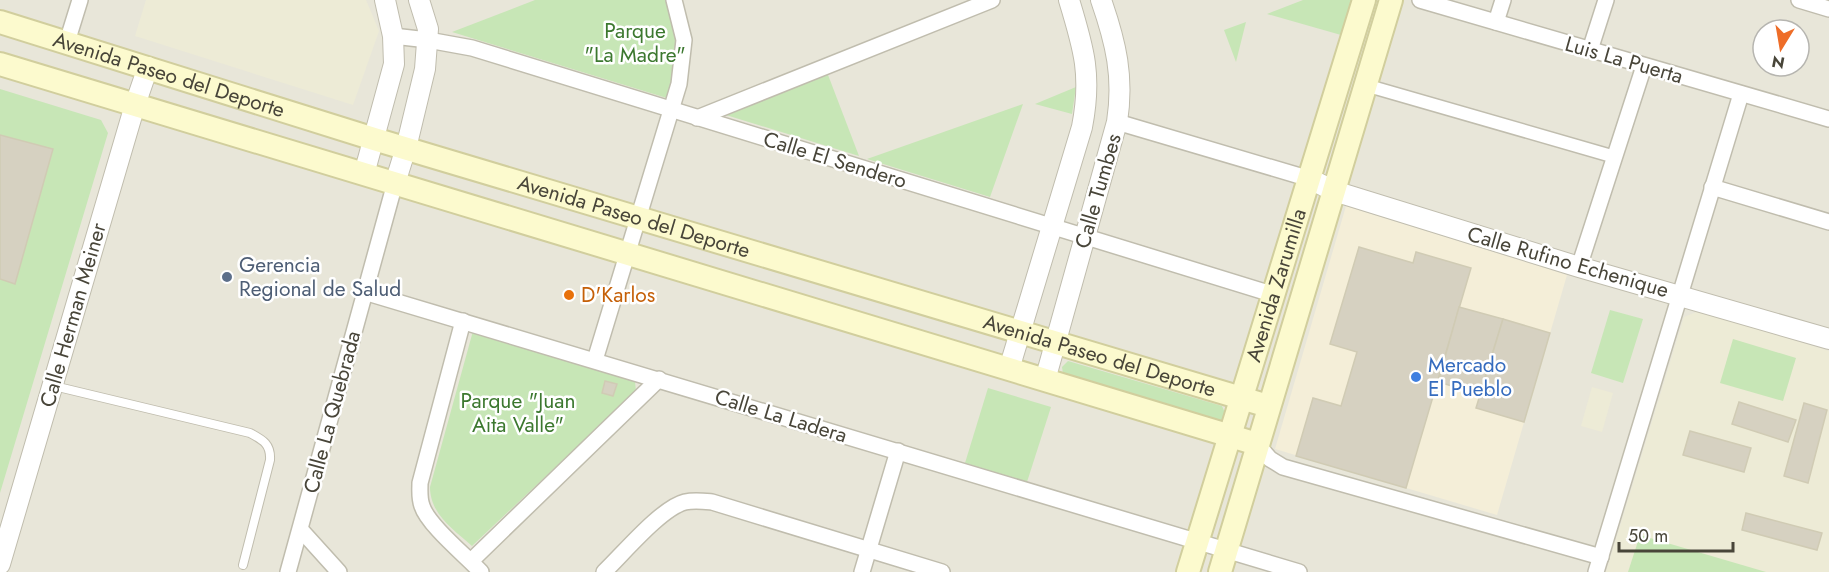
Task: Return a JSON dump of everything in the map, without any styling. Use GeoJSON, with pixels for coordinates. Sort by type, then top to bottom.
{"type":"FeatureCollection","features":[{"type":"Feature","properties":{"kind":"main road","name":"Avenida Zarumilla"},"geometry":{"type":"LineString","coordinates":[[1188,572],[1364,0]]}},
{"type":"Feature","properties":{"kind":"main road","name":"Avenida Zarumilla"},"geometry":{"type":"LineString","coordinates":[[1220,572],[1391,0]]}},
{"type":"Feature","properties":{"kind":"main road","name":"Avenida Paseo del Deporte"},"geometry":{"type":"LineString","coordinates":[[0,22],[374,140],[1268,406]]}},
{"type":"Feature","properties":{"kind":"main road","name":"Avenida Paseo del Deporte"},"geometry":{"type":"LineString","coordinates":[[0,64],[1257,444]]}},
{"type":"Feature","properties":{"kind":"street"},"geometry":{"type":"LineString","coordinates":[[68,42],[80,0]]}},
{"type":"Feature","properties":{"kind":"street"},"geometry":{"type":"LineString","coordinates":[[364,174],[394,64],[393,36],[385,0]]}},
{"type":"Feature","properties":{"kind":"street"},"geometry":{"type":"LineString","coordinates":[[395,183],[421,88],[428,40],[428,28],[419,0]]}},
{"type":"Feature","properties":{"kind":"street"},"geometry":{"type":"LineString","coordinates":[[595,360],[679,84],[684,40],[674,0]]}},
{"type":"Feature","properties":{"kind":"street"},"geometry":{"type":"LineString","coordinates":[[697,118],[992,0]]}},
{"type":"Feature","properties":{"kind":"street","name":"Calle Tumbes"},"geometry":{"type":"LineString","coordinates":[[1009,369],[1082,127],[1087,103],[1086,58],[1069,0]]}},
{"type":"Feature","properties":{"kind":"street","name":"Calle Tumbes"},"geometry":{"type":"LineString","coordinates":[[1045,380],[1117,122],[1121,100],[1119,63],[1111,28],[1101,0]]}},
{"type":"Feature","properties":{"kind":"street","name":"Luis La Puerta"},"geometry":{"type":"LineString","coordinates":[[1420,0],[1829,119]]}},
{"type":"Feature","properties":{"kind":"street"},"geometry":{"type":"LineString","coordinates":[[1496,22],[1503,0]]}},
{"type":"Feature","properties":{"kind":"street"},"geometry":{"type":"LineString","coordinates":[[1590,50],[1606,0]]}},
{"type":"Feature","properties":{"kind":"street"},"geometry":{"type":"LineString","coordinates":[[1799,0],[1829,9]]}},
{"type":"Feature","properties":{"kind":"street","name":"Calle El Sendero"},"geometry":{"type":"LineString","coordinates":[[393,36],[472,48],[1275,295]]}},
{"type":"Feature","properties":{"kind":"street"},"geometry":{"type":"LineString","coordinates":[[1579,267],[1644,66]]}},
{"type":"Feature","properties":{"kind":"street","name":"Calle Herman Meiner"},"geometry":{"type":"LineString","coordinates":[[0,564],[148,67]]}},
{"type":"Feature","properties":{"kind":"street"},"geometry":{"type":"LineString","coordinates":[[1365,85],[1615,157]]}},
{"type":"Feature","properties":{"kind":"street"},"geometry":{"type":"LineString","coordinates":[[1596,572],[1741,94]]}},
{"type":"Feature","properties":{"kind":"street"},"geometry":{"type":"LineString","coordinates":[[1117,122],[1310,179]]}},
{"type":"Feature","properties":{"kind":"street","name":"Calle Rufino Echenique"},"geometry":{"type":"LineString","coordinates":[[1310,179],[1334,191],[1579,267],[1829,339]]}},
{"type":"Feature","properties":{"kind":"street","name":"Calle La Quebrada"},"geometry":{"type":"LineString","coordinates":[[288,572],[395,183]]}},
{"type":"Feature","properties":{"kind":"street"},"geometry":{"type":"LineString","coordinates":[[1712,187],[1829,222]]}},
{"type":"Feature","properties":{"kind":"street","name":"Calle La Ladera"},"geometry":{"type":"LineString","coordinates":[[364,292],[1299,572]]}},
{"type":"Feature","properties":{"kind":"street"},"geometry":{"type":"LineString","coordinates":[[463,321],[420,483],[420,496],[422,507],[431,520],[476,566],[659,379]]}},
{"type":"Feature","properties":{"kind":"street"},"geometry":{"type":"LineString","coordinates":[[1257,444],[1270,459],[1283,467],[1601,557]]}},
{"type":"Feature","properties":{"kind":"street"},"geometry":{"type":"LineString","coordinates":[[862,572],[898,451]]}},
{"type":"Feature","properties":{"kind":"street"},"geometry":{"type":"LineString","coordinates":[[604,572],[665,513],[682,503],[697,500],[712,502],[942,572]]}},
{"type":"Feature","properties":{"kind":"street"},"geometry":{"type":"LineString","coordinates":[[301,531],[339,572]]}},
{"type":"Feature","properties":{"kind":"lane"},"geometry":{"type":"LineString","coordinates":[[52,386],[250,433],[265,441],[270,450],[270,460],[243,565]]}},
{"type":"Feature","properties":{"kind":"shaded area"},"geometry":{"type":"Polygon","coordinates":[[[0,0],[1829,0],[1829,572],[0,572],[0,0]]]}},
{"type":"Feature","properties":{"kind":"shaded area"},"geometry":{"type":"Polygon","coordinates":[[[146,0],[366,0],[379,31],[353,105],[135,36],[146,0]]]}},
{"type":"Feature","properties":{"kind":"shaded area","name":"Mercado El Pueblo"},"geometry":{"type":"Polygon","coordinates":[[[1346,206],[1567,275],[1497,515],[1275,449],[1346,206]]]}},
{"type":"Feature","properties":{"kind":"shaded area"},"geometry":{"type":"Polygon","coordinates":[[[1699,311],[1829,351],[1829,572],[1606,572],[1684,317],[1699,311]]]}},
{"type":"Feature","properties":{"kind":"shaded area"},"geometry":{"type":"Polygon","coordinates":[[[1592,387],[1613,393],[1602,432],[1581,426],[1592,387]]]}},
{"type":"Feature","properties":{"kind":"green space","name":"Parque \"La Madre\""},"geometry":{"type":"Polygon","coordinates":[[[535,0],[667,0],[678,36],[670,99],[452,32],[535,0]]]}},
{"type":"Feature","properties":{"kind":"green space"},"geometry":{"type":"Polygon","coordinates":[[[1303,0],[1353,0],[1341,35],[1267,14],[1303,0]]]}},
{"type":"Feature","properties":{"kind":"green space"},"geometry":{"type":"Polygon","coordinates":[[[1246,22],[1236,62],[1224,30],[1246,22]]]}},
{"type":"Feature","properties":{"kind":"green space"},"geometry":{"type":"Polygon","coordinates":[[[825,67],[859,156],[713,111],[825,67]]]}},
{"type":"Feature","properties":{"kind":"green space"},"geometry":{"type":"Polygon","coordinates":[[[1076,87],[1072,114],[1035,104],[1076,87]]]}},
{"type":"Feature","properties":{"kind":"green space"},"geometry":{"type":"Polygon","coordinates":[[[0,89],[101,120],[108,133],[0,493],[0,89]]]}},
{"type":"Feature","properties":{"kind":"green space"},"geometry":{"type":"Polygon","coordinates":[[[1023,104],[990,197],[867,159],[1023,104]]]}},
{"type":"Feature","properties":{"kind":"green space"},"geometry":{"type":"Polygon","coordinates":[[[1610,310],[1643,319],[1623,383],[1591,373],[1610,310]]]}},
{"type":"Feature","properties":{"kind":"green space","name":"Parque \"Juan Aita Valle\""},"geometry":{"type":"Polygon","coordinates":[[[473,331],[635,382],[636,391],[472,546],[438,513],[431,497],[430,487],[473,331]]]}},
{"type":"Feature","properties":{"kind":"green space"},"geometry":{"type":"Polygon","coordinates":[[[1733,339],[1796,358],[1783,401],[1720,383],[1733,339]]]}},
{"type":"Feature","properties":{"kind":"green space"},"geometry":{"type":"Polygon","coordinates":[[[1068,361],[1222,406],[1226,415],[1220,422],[1063,374],[1062,367],[1068,361]]]}},
{"type":"Feature","properties":{"kind":"green space"},"geometry":{"type":"Polygon","coordinates":[[[988,388],[1051,407],[1027,482],[965,463],[988,388]]]}},
{"type":"Feature","properties":{"kind":"green space"},"geometry":{"type":"Polygon","coordinates":[[[1640,535],[1766,572],[1628,572],[1640,535]]]}},
{"type":"Feature","properties":{"kind":"building"},"geometry":{"type":"Polygon","coordinates":[[[0,135],[53,149],[15,284],[0,279],[0,135]]]}},
{"type":"Feature","properties":{"kind":"building"},"geometry":{"type":"Polygon","coordinates":[[[1359,247],[1413,263],[1416,252],[1471,268],[1406,488],[1296,456],[1313,398],[1341,406],[1357,352],[1330,344],[1359,247]]]}},
{"type":"Feature","properties":{"kind":"building"},"geometry":{"type":"Polygon","coordinates":[[[1459,307],[1503,319],[1480,394],[1438,382],[1459,307]]]}},
{"type":"Feature","properties":{"kind":"building"},"geometry":{"type":"Polygon","coordinates":[[[1503,319],[1550,333],[1524,422],[1476,408],[1503,319]]]}},
{"type":"Feature","properties":{"kind":"building"},"geometry":{"type":"Polygon","coordinates":[[[605,381],[617,384],[613,396],[602,393],[605,381]]]}},
{"type":"Feature","properties":{"kind":"building"},"geometry":{"type":"Polygon","coordinates":[[[1739,402],[1796,420],[1788,442],[1732,424],[1739,402]]]}},
{"type":"Feature","properties":{"kind":"building"},"geometry":{"type":"Polygon","coordinates":[[[1804,403],[1827,410],[1808,483],[1784,476],[1804,403]]]}},
{"type":"Feature","properties":{"kind":"building"},"geometry":{"type":"Polygon","coordinates":[[[1690,431],[1751,448],[1744,472],[1683,455],[1690,431]]]}},
{"type":"Feature","properties":{"kind":"building"},"geometry":{"type":"Polygon","coordinates":[[[1746,513],[1822,533],[1817,550],[1742,530],[1746,513]]]}},
{"type":"Feature","properties":{"kind":"place","name":"Gerencia Regional de Salud"},"geometry":{"type":"Point","coordinates":[227,277]}},
{"type":"Feature","properties":{"kind":"place","name":"D'Karlos"},"geometry":{"type":"Point","coordinates":[569,295]}},
{"type":"Feature","properties":{"kind":"place","name":"Mercado El Pueblo"},"geometry":{"type":"Point","coordinates":[1416,377]}}]}
